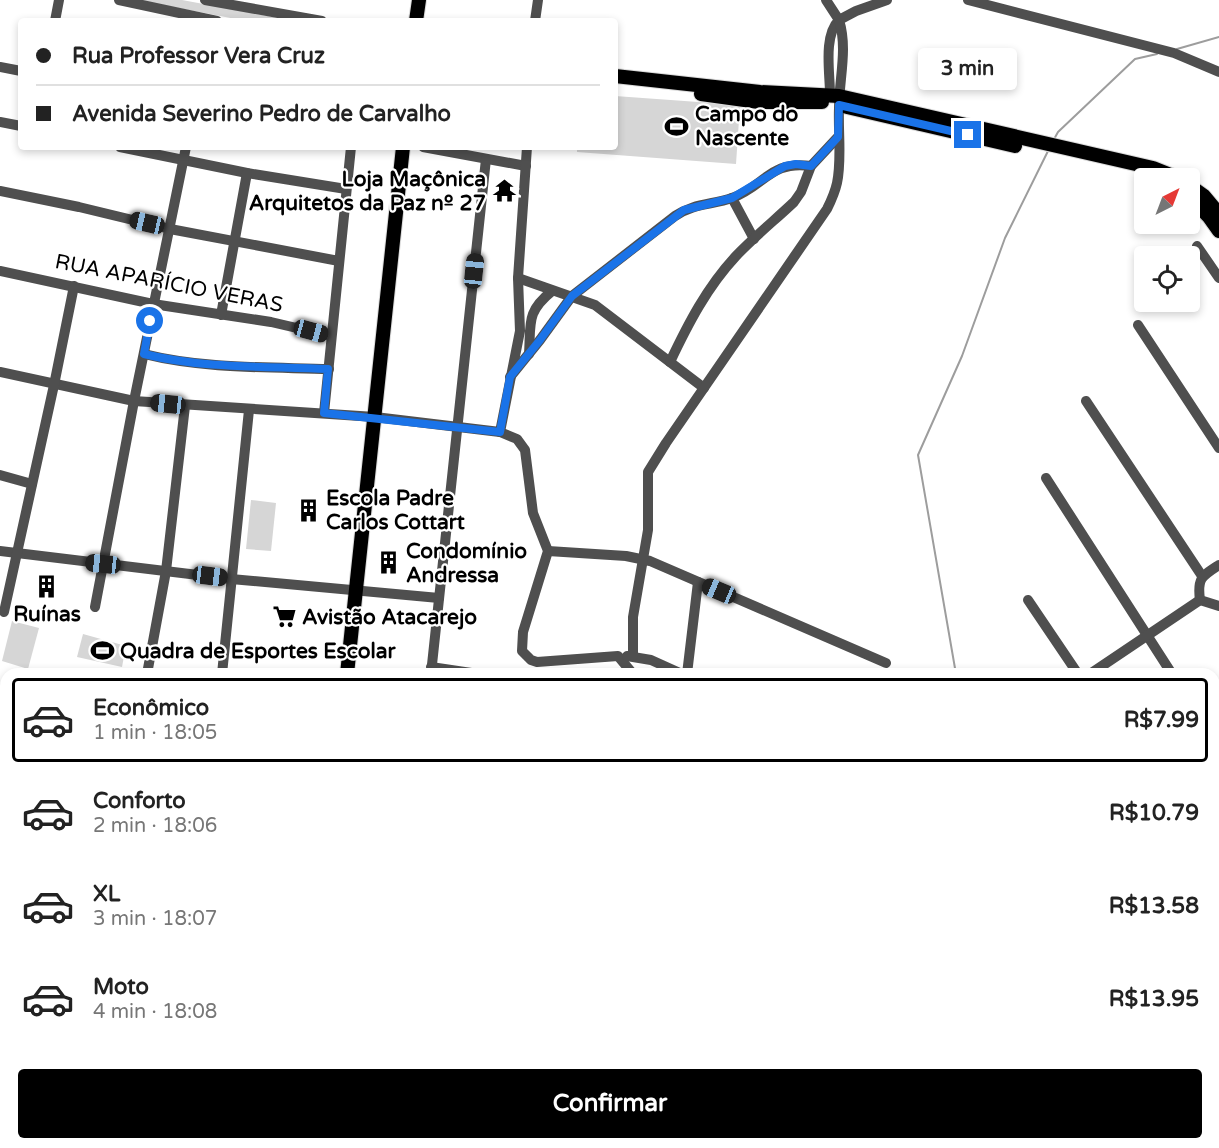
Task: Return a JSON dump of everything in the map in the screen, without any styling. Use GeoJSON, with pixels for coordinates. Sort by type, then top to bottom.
{"type":"FeatureCollection","features":[{"type":"Feature","properties":{"kind":"main road"},"geometry":{"type":"LineString","coordinates":[[416,18],[418,0]]}},
{"type":"Feature","properties":{"kind":"main road"},"geometry":{"type":"LineString","coordinates":[[618,76],[836,98],[1054,150],[1134,172]]}},
{"type":"Feature","properties":{"kind":"main road"},"geometry":{"type":"LineString","coordinates":[[618,84],[759,102],[818,102],[836,98]]}},
{"type":"Feature","properties":{"kind":"main road"},"geometry":{"type":"LineString","coordinates":[[348,668],[403,150]]}},
{"type":"Feature","properties":{"kind":"main road"},"geometry":{"type":"LineString","coordinates":[[1054,150],[1153,168]]}},
{"type":"Feature","properties":{"kind":"main road"},"geometry":{"type":"LineString","coordinates":[[1200,193],[1219,214]]}},
{"type":"Feature","properties":{"kind":"main road"},"geometry":{"type":"LineString","coordinates":[[1200,208],[1219,231]]}},
{"type":"Feature","properties":{"kind":"street"},"geometry":{"type":"LineString","coordinates":[[56,18],[59,0]]}},
{"type":"Feature","properties":{"kind":"street"},"geometry":{"type":"LineString","coordinates":[[118,0],[201,18]]}},
{"type":"Feature","properties":{"kind":"street"},"geometry":{"type":"LineString","coordinates":[[205,0],[306,18]]}},
{"type":"Feature","properties":{"kind":"street"},"geometry":{"type":"LineString","coordinates":[[535,18],[538,0]]}},
{"type":"Feature","properties":{"kind":"street"},"geometry":{"type":"LineString","coordinates":[[633,656],[633,617],[648,530],[648,472],[827,209],[837,183],[836,98],[844,47],[839,20],[826,0]]}},
{"type":"Feature","properties":{"kind":"street"},"geometry":{"type":"LineString","coordinates":[[839,20],[887,0]]}},
{"type":"Feature","properties":{"kind":"street"},"geometry":{"type":"LineString","coordinates":[[968,0],[1173,53],[1219,72]]}},
{"type":"Feature","properties":{"kind":"street"},"geometry":{"type":"LineString","coordinates":[[215,18],[217,1]]}},
{"type":"Feature","properties":{"kind":"street"},"geometry":{"type":"LineString","coordinates":[[0,67],[18,70]]}},
{"type":"Feature","properties":{"kind":"street"},"geometry":{"type":"LineString","coordinates":[[0,122],[18,125]]}},
{"type":"Feature","properties":{"kind":"street"},"geometry":{"type":"LineString","coordinates":[[670,362],[693,314],[720,276],[736,255],[794,202],[801,192],[811,166],[838,137]]}},
{"type":"Feature","properties":{"kind":"street"},"geometry":{"type":"LineString","coordinates":[[135,150],[247,173],[346,189]]}},
{"type":"Feature","properties":{"kind":"street"},"geometry":{"type":"LineString","coordinates":[[95,607],[153,304],[185,150]]}},
{"type":"Feature","properties":{"kind":"street"},"geometry":{"type":"LineString","coordinates":[[324,413],[351,150]]}},
{"type":"Feature","properties":{"kind":"street"},"geometry":{"type":"LineString","coordinates":[[439,150],[526,166]]}},
{"type":"Feature","properties":{"kind":"street"},"geometry":{"type":"LineString","coordinates":[[500,432],[520,330],[518,278],[526,150]]}},
{"type":"Feature","properties":{"kind":"street"},"geometry":{"type":"LineString","coordinates":[[431,668],[486,159]]}},
{"type":"Feature","properties":{"kind":"street"},"geometry":{"type":"LineString","coordinates":[[510,377],[572,296],[684,210],[732,198],[785,166],[796,164],[811,166]]}},
{"type":"Feature","properties":{"kind":"street"},"geometry":{"type":"LineString","coordinates":[[221,315],[247,173]]}},
{"type":"Feature","properties":{"kind":"street"},"geometry":{"type":"LineString","coordinates":[[0,191],[80,207],[170,229],[339,261]]}},
{"type":"Feature","properties":{"kind":"street"},"geometry":{"type":"LineString","coordinates":[[732,198],[754,239]]}},
{"type":"Feature","properties":{"kind":"street"},"geometry":{"type":"LineString","coordinates":[[1200,250],[1219,278]]}},
{"type":"Feature","properties":{"kind":"street","name":"RUA APARÍCIO VERAS"},"geometry":{"type":"LineString","coordinates":[[0,271],[153,304],[271,322],[331,336]]}},
{"type":"Feature","properties":{"kind":"street"},"geometry":{"type":"LineString","coordinates":[[518,278],[595,305],[704,388]]}},
{"type":"Feature","properties":{"kind":"street"},"geometry":{"type":"LineString","coordinates":[[4,612],[74,286]]}},
{"type":"Feature","properties":{"kind":"street"},"geometry":{"type":"LineString","coordinates":[[529,354],[533,311],[537,303],[552,291]]}},
{"type":"Feature","properties":{"kind":"street"},"geometry":{"type":"LineString","coordinates":[[1138,325],[1219,448]]}},
{"type":"Feature","properties":{"kind":"street"},"geometry":{"type":"LineString","coordinates":[[144,354],[173,361],[328,369]]}},
{"type":"Feature","properties":{"kind":"street"},"geometry":{"type":"LineString","coordinates":[[0,372],[134,401],[375,417],[500,432],[517,439],[525,453],[533,513],[548,551],[523,632],[521,643],[525,656],[531,660],[544,662],[575,658],[633,656],[661,668]]}},
{"type":"Feature","properties":{"kind":"street"},"geometry":{"type":"LineString","coordinates":[[1086,400],[1202,576]]}},
{"type":"Feature","properties":{"kind":"street"},"geometry":{"type":"LineString","coordinates":[[148,668],[166,571],[185,406]]}},
{"type":"Feature","properties":{"kind":"street"},"geometry":{"type":"LineString","coordinates":[[223,668],[249,410]]}},
{"type":"Feature","properties":{"kind":"street"},"geometry":{"type":"LineString","coordinates":[[0,475],[32,484]]}},
{"type":"Feature","properties":{"kind":"street"},"geometry":{"type":"LineString","coordinates":[[1046,478],[1168,668]]}},
{"type":"Feature","properties":{"kind":"street"},"geometry":{"type":"LineString","coordinates":[[0,551],[231,579],[439,598]]}},
{"type":"Feature","properties":{"kind":"street"},"geometry":{"type":"LineString","coordinates":[[548,551],[626,556],[650,561],[886,663]]}},
{"type":"Feature","properties":{"kind":"street"},"geometry":{"type":"LineString","coordinates":[[1200,600],[1198,589],[1202,576],[1219,565]]}},
{"type":"Feature","properties":{"kind":"street"},"geometry":{"type":"LineString","coordinates":[[688,668],[698,582]]}},
{"type":"Feature","properties":{"kind":"street"},"geometry":{"type":"LineString","coordinates":[[1028,600],[1074,668]]}},
{"type":"Feature","properties":{"kind":"street"},"geometry":{"type":"LineString","coordinates":[[1099,668],[1200,600]]}},
{"type":"Feature","properties":{"kind":"street"},"geometry":{"type":"LineString","coordinates":[[1200,600],[1219,606]]}},
{"type":"Feature","properties":{"kind":"street"},"geometry":{"type":"LineString","coordinates":[[618,656],[628,668]]}},
{"type":"Feature","properties":{"kind":"shaded area"},"geometry":{"type":"Polygon","coordinates":[[[137,0],[182,0],[279,18],[230,18],[137,0]]]}},
{"type":"Feature","properties":{"kind":"shaded area","name":"Campo do Nascente"},"geometry":{"type":"Polygon","coordinates":[[[618,96],[740,105],[736,164],[577,152],[577,150],[618,150],[618,96]]]}},
{"type":"Feature","properties":{"kind":"shaded area"},"geometry":{"type":"Polygon","coordinates":[[[251,500],[276,503],[271,551],[246,549],[251,500]]]}},
{"type":"Feature","properties":{"kind":"shaded area"},"geometry":{"type":"Polygon","coordinates":[[[12,621],[39,628],[28,668],[2,661],[12,621]]]}},
{"type":"Feature","properties":{"kind":"shaded area","name":"Quadra de Esportes Escolar"},"geometry":{"type":"Polygon","coordinates":[[[83,634],[126,646],[122,667],[77,657],[83,634]]]}},
{"type":"Feature","properties":{"kind":"waterway"},"geometry":{"type":"LineString","coordinates":[[1177,49],[1219,37]]}},
{"type":"Feature","properties":{"kind":"waterway"},"geometry":{"type":"LineString","coordinates":[[1053,141],[1058,132],[1135,59],[1157,54]]}},
{"type":"Feature","properties":{"kind":"waterway"},"geometry":{"type":"LineString","coordinates":[[955,668],[918,455],[962,356],[1005,238],[1049,149]]}},
{"type":"Feature","properties":{"kind":"place","name":"Campo do Nascente"},"geometry":{"type":"Point","coordinates":[677,126]}},
{"type":"Feature","properties":{"kind":"place","name":"Loja Maçônica Arquitetos da Paz nº 27"},"geometry":{"type":"Point","coordinates":[504,191]}},
{"type":"Feature","properties":{"kind":"place","name":"Escola Padre Carlos Cottart"},"geometry":{"type":"Point","coordinates":[308,510]}},
{"type":"Feature","properties":{"kind":"place","name":"Condomínio Andressa"},"geometry":{"type":"Point","coordinates":[388,563]}},
{"type":"Feature","properties":{"kind":"place","name":"Ruínas"},"geometry":{"type":"Point","coordinates":[47,586]}},
{"type":"Feature","properties":{"kind":"place","name":"Avistão Atacarejo"},"geometry":{"type":"Point","coordinates":[284,617]}},
{"type":"Feature","properties":{"kind":"place","name":"Quadra de Esportes Escolar"},"geometry":{"type":"Point","coordinates":[102,651]}},
{"type":"Feature","properties":{"kind":"route"},"geometry":{"type":"LineString","coordinates":[[150,321],[144,354],[205,364],[328,369],[324,413],[500,432],[510,377],[572,296],[684,210],[739,195],[785,166],[796,164],[811,166],[838,137],[839,105],[968,135]]}}]}
